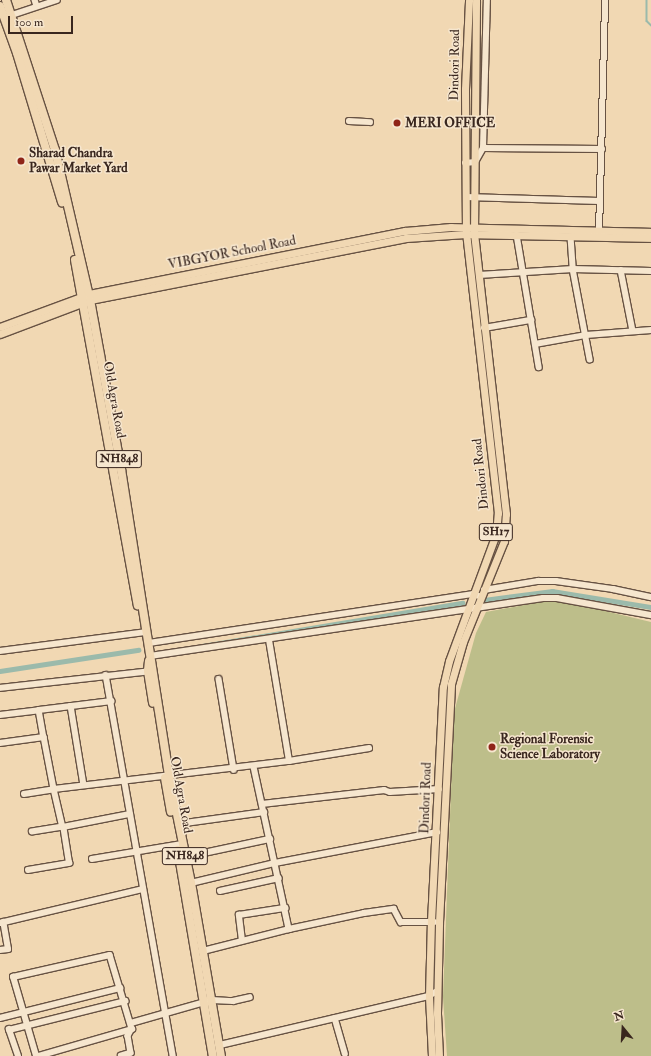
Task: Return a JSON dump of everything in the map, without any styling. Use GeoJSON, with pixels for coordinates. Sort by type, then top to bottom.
{"type":"FeatureCollection","features":[{"type":"Feature","properties":{"kind":"highway","name":"NH848"},"geometry":{"type":"LineString","coordinates":[[6,0],[55,150],[87,298],[145,632],[149,643],[151,671],[167,775],[178,824],[180,844],[185,857],[191,883],[203,951],[216,1045],[221,1056]]}},
{"type":"Feature","properties":{"kind":"highway","name":"NH848"},"geometry":{"type":"LineString","coordinates":[[0,6],[49,152],[68,223],[79,278],[87,298]]}},
{"type":"Feature","properties":{"kind":"highway","name":"Old Agra Road"},"geometry":{"type":"LineString","coordinates":[[167,775],[209,1001]]}},
{"type":"Feature","properties":{"kind":"highway","name":"NH848"},"geometry":{"type":"LineString","coordinates":[[213,1056],[216,1045]]}},
{"type":"Feature","properties":{"kind":"main road","name":"Dindori Road"},"geometry":{"type":"LineString","coordinates":[[432,1056],[429,996],[431,921],[437,832],[443,687],[449,662],[467,609],[496,534],[498,513],[466,197],[465,88],[469,0]]}},
{"type":"Feature","properties":{"kind":"main road"},"geometry":{"type":"LineString","coordinates":[[439,1056],[437,991],[439,922],[451,684],[477,607],[504,541],[506,514],[479,275],[470,231],[474,198],[475,162],[476,0]]}},
{"type":"Feature","properties":{"kind":"main road"},"geometry":{"type":"LineString","coordinates":[[470,231],[599,234],[651,238]]}},
{"type":"Feature","properties":{"kind":"main road"},"geometry":{"type":"LineString","coordinates":[[470,231],[570,237],[599,234],[651,232]]}},
{"type":"Feature","properties":{"kind":"main road","name":"VIBGYOR School Road"},"geometry":{"type":"LineString","coordinates":[[0,328],[87,298],[404,232],[470,231]]}},
{"type":"Feature","properties":{"kind":"main road","name":"VIBGYOR School Road"},"geometry":{"type":"LineString","coordinates":[[0,334],[87,298]]}},
{"type":"Feature","properties":{"kind":"street"},"geometry":{"type":"LineString","coordinates":[[35,0],[37,6]]}},
{"type":"Feature","properties":{"kind":"street"},"geometry":{"type":"LineString","coordinates":[[12,15],[57,0]]}},
{"type":"Feature","properties":{"kind":"street"},"geometry":{"type":"LineString","coordinates":[[465,163],[475,162],[483,148],[487,0]]}},
{"type":"Feature","properties":{"kind":"street"},"geometry":{"type":"LineString","coordinates":[[599,234],[605,0]]}},
{"type":"Feature","properties":{"kind":"street"},"geometry":{"type":"LineString","coordinates":[[349,121],[370,122]]}},
{"type":"Feature","properties":{"kind":"street"},"geometry":{"type":"LineString","coordinates":[[483,148],[602,149]]}},
{"type":"Feature","properties":{"kind":"street"},"geometry":{"type":"LineString","coordinates":[[466,197],[599,201]]}},
{"type":"Feature","properties":{"kind":"street"},"geometry":{"type":"LineString","coordinates":[[517,235],[540,367]]}},
{"type":"Feature","properties":{"kind":"street"},"geometry":{"type":"LineString","coordinates":[[570,237],[573,269],[590,359]]}},
{"type":"Feature","properties":{"kind":"street"},"geometry":{"type":"LineString","coordinates":[[479,275],[523,270],[573,269],[651,271]]}},
{"type":"Feature","properties":{"kind":"street"},"geometry":{"type":"LineString","coordinates":[[621,270],[634,331]]}},
{"type":"Feature","properties":{"kind":"street"},"geometry":{"type":"LineString","coordinates":[[484,328],[531,320]]}},
{"type":"Feature","properties":{"kind":"street"},"geometry":{"type":"LineString","coordinates":[[535,344],[586,335],[651,330]]}},
{"type":"Feature","properties":{"kind":"street"},"geometry":{"type":"LineString","coordinates":[[149,643],[483,593],[532,582],[556,581],[651,597]]}},
{"type":"Feature","properties":{"kind":"street"},"geometry":{"type":"LineString","coordinates":[[150,656],[269,640],[477,607],[557,598],[651,615]]}},
{"type":"Feature","properties":{"kind":"street"},"geometry":{"type":"LineString","coordinates":[[0,652],[145,632]]}},
{"type":"Feature","properties":{"kind":"street"},"geometry":{"type":"LineString","coordinates":[[269,640],[289,761]]}},
{"type":"Feature","properties":{"kind":"street"},"geometry":{"type":"LineString","coordinates":[[0,688],[151,671]]}},
{"type":"Feature","properties":{"kind":"street"},"geometry":{"type":"LineString","coordinates":[[106,675],[173,1056]]}},
{"type":"Feature","properties":{"kind":"street"},"geometry":{"type":"LineString","coordinates":[[220,679],[234,770]]}},
{"type":"Feature","properties":{"kind":"street"},"geometry":{"type":"LineString","coordinates":[[0,715],[111,702]]}},
{"type":"Feature","properties":{"kind":"street"},"geometry":{"type":"LineString","coordinates":[[71,706],[84,785]]}},
{"type":"Feature","properties":{"kind":"street"},"geometry":{"type":"LineString","coordinates":[[28,870],[69,863],[39,710]]}},
{"type":"Feature","properties":{"kind":"street"},"geometry":{"type":"LineString","coordinates":[[0,743],[44,737]]}},
{"type":"Feature","properties":{"kind":"street"},"geometry":{"type":"LineString","coordinates":[[24,794],[124,779],[234,770],[369,748]]}},
{"type":"Feature","properties":{"kind":"street"},"geometry":{"type":"LineString","coordinates":[[254,767],[276,863],[288,928]]}},
{"type":"Feature","properties":{"kind":"street"},"geometry":{"type":"LineString","coordinates":[[262,804],[384,790],[390,792],[439,789]]}},
{"type":"Feature","properties":{"kind":"street"},"geometry":{"type":"LineString","coordinates":[[178,824],[264,812]]}},
{"type":"Feature","properties":{"kind":"street"},"geometry":{"type":"LineString","coordinates":[[32,832],[130,814]]}},
{"type":"Feature","properties":{"kind":"street"},"geometry":{"type":"LineString","coordinates":[[191,883],[276,863],[437,832]]}},
{"type":"Feature","properties":{"kind":"street"},"geometry":{"type":"LineString","coordinates":[[185,857],[270,839]]}},
{"type":"Feature","properties":{"kind":"street"},"geometry":{"type":"LineString","coordinates":[[92,859],[180,844]]}},
{"type":"Feature","properties":{"kind":"street"},"geometry":{"type":"LineString","coordinates":[[220,891],[279,878]]}},
{"type":"Feature","properties":{"kind":"street"},"geometry":{"type":"LineString","coordinates":[[0,950],[8,949],[2,922],[143,889]]}},
{"type":"Feature","properties":{"kind":"street"},"geometry":{"type":"LineString","coordinates":[[242,941],[239,915],[285,908]]}},
{"type":"Feature","properties":{"kind":"street"},"geometry":{"type":"LineString","coordinates":[[203,951],[288,928],[364,913],[394,909],[401,922],[439,922]]}},
{"type":"Feature","properties":{"kind":"street"},"geometry":{"type":"LineString","coordinates":[[121,1056],[131,1053],[128,1036],[132,1026],[110,955],[16,974],[13,977],[26,1025],[38,1056],[132,1026],[165,1013],[209,1001],[233,1001],[250,997]]}},
{"type":"Feature","properties":{"kind":"street"},"geometry":{"type":"LineString","coordinates":[[0,1018],[22,1011],[120,988]]}},
{"type":"Feature","properties":{"kind":"street"},"geometry":{"type":"LineString","coordinates":[[216,1045],[429,996],[437,991]]}},
{"type":"Feature","properties":{"kind":"street"},"geometry":{"type":"LineString","coordinates":[[18,1056],[9,1030],[125,1001]]}},
{"type":"Feature","properties":{"kind":"street"},"geometry":{"type":"LineString","coordinates":[[335,1018],[345,1054]]}},
{"type":"Feature","properties":{"kind":"green space"},"geometry":{"type":"Polygon","coordinates":[[[546,601],[572,603],[651,622],[651,1056],[447,1056],[443,997],[454,712],[476,633],[486,612],[546,601]]]}},
{"type":"Feature","properties":{"kind":"waterway"},"geometry":{"type":"LineString","coordinates":[[647,0],[647,21],[651,25]]}},
{"type":"Feature","properties":{"kind":"waterway"},"geometry":{"type":"LineString","coordinates":[[484,600],[552,591],[651,607]]}},
{"type":"Feature","properties":{"kind":"waterway"},"geometry":{"type":"LineString","coordinates":[[202,646],[462,603]]}},
{"type":"Feature","properties":{"kind":"waterway"},"geometry":{"type":"LineString","coordinates":[[0,671],[138,650]]}},
{"type":"Feature","properties":{"kind":"place","name":"MERI OFFICE"},"geometry":{"type":"Point","coordinates":[397,123]}},
{"type":"Feature","properties":{"kind":"place","name":"Sharad Chandra Pawar Market Yard"},"geometry":{"type":"Point","coordinates":[21,161]}},
{"type":"Feature","properties":{"kind":"place","name":"Regional Forensic Science Laboratory"},"geometry":{"type":"Point","coordinates":[492,747]}}]}
